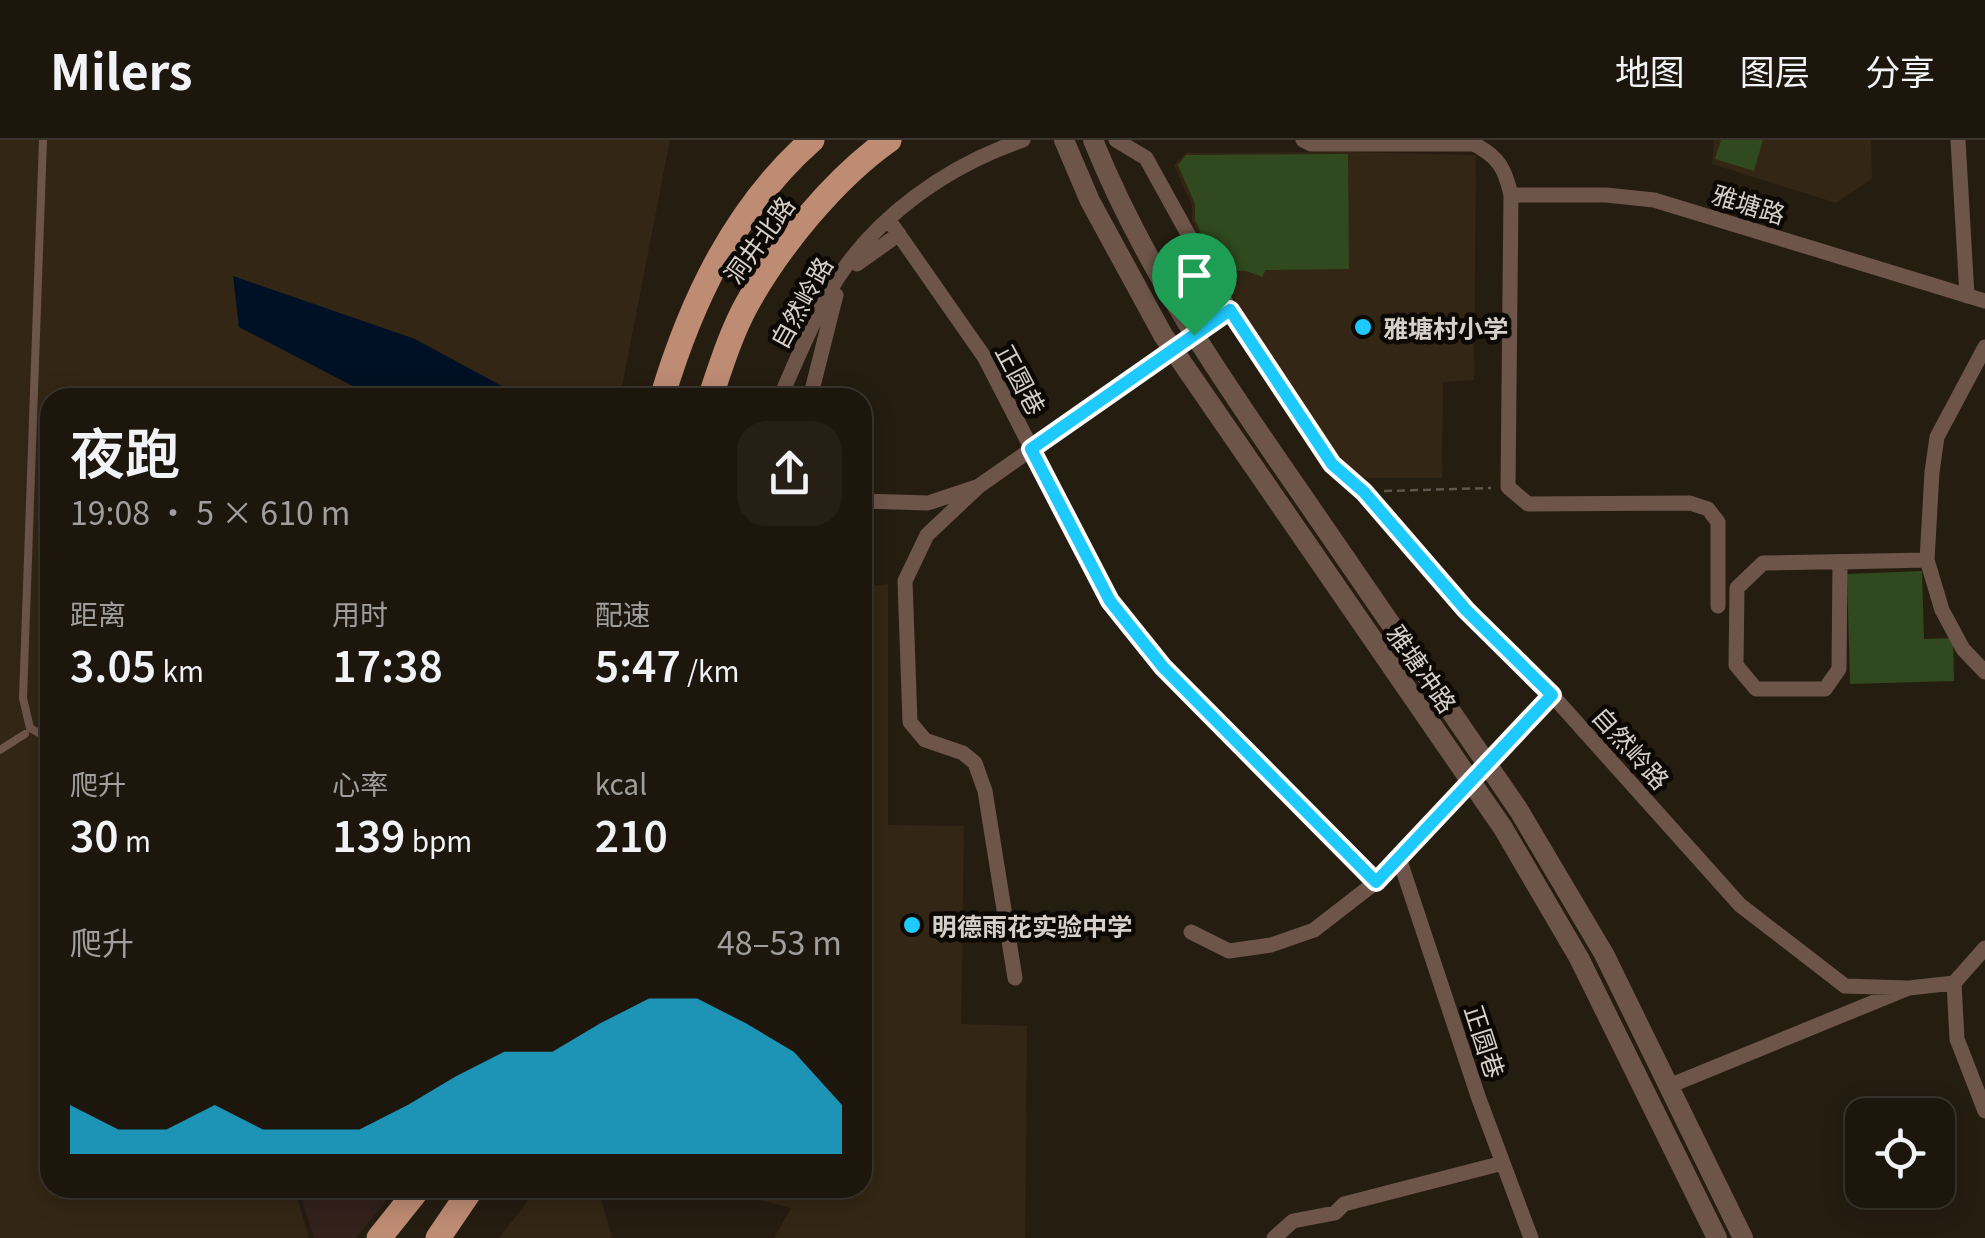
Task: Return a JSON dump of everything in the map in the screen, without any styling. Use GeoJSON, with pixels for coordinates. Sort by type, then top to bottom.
{"type":"FeatureCollection","features":[{"type":"Feature","properties":{"kind":"main road","name":"洞井北路"},"geometry":{"type":"LineString","coordinates":[[665,388],[697,295],[724,247],[755,201],[812,140]]}},
{"type":"Feature","properties":{"kind":"main road","name":"洞井北路"},"geometry":{"type":"LineString","coordinates":[[714,388],[747,305],[771,266],[832,191],[888,140]]}},
{"type":"Feature","properties":{"kind":"main road"},"geometry":{"type":"LineString","coordinates":[[379,1238],[411,1198]]}},
{"type":"Feature","properties":{"kind":"main road"},"geometry":{"type":"LineString","coordinates":[[438,1238],[465,1198]]}},
{"type":"Feature","properties":{"kind":"street","name":"自然岭路"},"geometry":{"type":"LineString","coordinates":[[785,388],[833,286],[888,219],[956,170],[1022,140]]}},
{"type":"Feature","properties":{"kind":"street","name":"雅塘冲路"},"geometry":{"type":"LineString","coordinates":[[1064,140],[1090,201],[1173,350],[1502,828],[1579,958],[1717,1238]]}},
{"type":"Feature","properties":{"kind":"street","name":"雅塘冲路"},"geometry":{"type":"LineString","coordinates":[[1094,140],[1115,193],[1169,297],[1487,764],[1604,954],[1744,1238]]}},
{"type":"Feature","properties":{"kind":"street","name":"自然岭路"},"geometry":{"type":"LineString","coordinates":[[1116,140],[1146,158],[1230,310],[1332,464],[1364,492],[1466,610],[1552,695],[1740,905],[1845,986],[1909,988],[1954,983]]}},
{"type":"Feature","properties":{"kind":"street"},"geometry":{"type":"LineString","coordinates":[[1302,140],[1311,144],[1474,144],[1492,153],[1504,166],[1511,195],[1508,488],[1528,504],[1690,502],[1708,509],[1718,522],[1718,606]]}},
{"type":"Feature","properties":{"kind":"street"},"geometry":{"type":"LineString","coordinates":[[1958,140],[1967,296]]}},
{"type":"Feature","properties":{"kind":"street","name":"雅塘路"},"geometry":{"type":"LineString","coordinates":[[1511,195],[1606,195],[1654,200],[1985,302]]}},
{"type":"Feature","properties":{"kind":"street","name":"正圆巷"},"geometry":{"type":"LineString","coordinates":[[888,219],[985,358],[1110,601],[1163,667],[1376,882]]}},
{"type":"Feature","properties":{"kind":"street"},"geometry":{"type":"LineString","coordinates":[[812,388],[836,292],[860,260],[898,234]]}},
{"type":"Feature","properties":{"kind":"street"},"geometry":{"type":"LineString","coordinates":[[1015,978],[985,790],[975,764],[963,753],[926,740],[910,722],[905,581],[928,535],[979,486],[1230,310]]}},
{"type":"Feature","properties":{"kind":"street"},"geometry":{"type":"LineString","coordinates":[[1985,347],[1938,437],[1932,472],[1928,560],[1942,610],[1963,650],[1985,672]]}},
{"type":"Feature","properties":{"kind":"street"},"geometry":{"type":"LineString","coordinates":[[872,500],[928,503],[979,486]]}},
{"type":"Feature","properties":{"kind":"street"},"geometry":{"type":"LineString","coordinates":[[1840,562],[1839,669],[1824,689],[1756,688],[1736,665],[1737,588],[1763,563],[1928,560]]}},
{"type":"Feature","properties":{"kind":"street"},"geometry":{"type":"LineString","coordinates":[[1191,932],[1228,950],[1271,945],[1314,930],[1376,882],[1552,695]]}},
{"type":"Feature","properties":{"kind":"street","name":"正圆巷"},"geometry":{"type":"LineString","coordinates":[[1400,858],[1531,1238]]}},
{"type":"Feature","properties":{"kind":"street"},"geometry":{"type":"LineString","coordinates":[[1985,948],[1954,983],[1957,1040],[1985,1111]]}},
{"type":"Feature","properties":{"kind":"street"},"geometry":{"type":"LineString","coordinates":[[1668,1086],[1909,988]]}},
{"type":"Feature","properties":{"kind":"street"},"geometry":{"type":"LineString","coordinates":[[1274,1238],[1293,1221],[1334,1213],[1344,1204],[1503,1163]]}},
{"type":"Feature","properties":{"kind":"lane"},"geometry":{"type":"LineString","coordinates":[[40,734],[30,728],[23,698],[43,140]]}},
{"type":"Feature","properties":{"kind":"lane"},"geometry":{"type":"LineString","coordinates":[[0,750],[26,734]]}},
{"type":"Feature","properties":{"kind":"path"},"geometry":{"type":"LineString","coordinates":[[1364,492],[1508,488]]}},
{"type":"Feature","properties":{"kind":"shaded area"},"geometry":{"type":"Polygon","coordinates":[[[0,140],[670,140],[622,388],[40,388],[40,1198],[297,1198],[309,1238],[0,1238],[0,140]]]}},
{"type":"Feature","properties":{"kind":"shaded area"},"geometry":{"type":"Polygon","coordinates":[[[1714,140],[1871,140],[1872,179],[1836,203],[1712,164],[1714,140]]]}},
{"type":"Feature","properties":{"kind":"shaded area","name":"雅塘村小学"},"geometry":{"type":"Polygon","coordinates":[[[1186,153],[1476,155],[1474,380],[1443,382],[1442,478],[1352,478],[1316,432],[1219,274],[1223,268],[1213,267],[1192,221],[1192,205],[1174,165],[1186,153]]]}},
{"type":"Feature","properties":{"kind":"shaded area","name":"明德雨花实验中学"},"geometry":{"type":"Polygon","coordinates":[[[888,584],[888,825],[964,826],[961,1024],[1027,1026],[1025,1238],[774,1238],[791,1208],[752,1198],[872,1198],[872,586],[888,584]]]}},
{"type":"Feature","properties":{"kind":"shaded area"},"geometry":{"type":"Polygon","coordinates":[[[301,1198],[388,1198],[356,1238],[314,1238],[301,1198]]]}},
{"type":"Feature","properties":{"kind":"shaded area"},"geometry":{"type":"Polygon","coordinates":[[[530,1198],[601,1198],[612,1238],[499,1238],[530,1198]]]}},
{"type":"Feature","properties":{"kind":"green space"},"geometry":{"type":"Polygon","coordinates":[[[1721,140],[1763,140],[1754,171],[1715,159],[1721,140]]]}},
{"type":"Feature","properties":{"kind":"green space"},"geometry":{"type":"Polygon","coordinates":[[[1348,154],[1349,269],[1266,270],[1262,277],[1246,271],[1225,271],[1226,265],[1215,264],[1195,220],[1195,204],[1178,165],[1186,155],[1348,154]]]}},
{"type":"Feature","properties":{"kind":"green space"},"geometry":{"type":"Polygon","coordinates":[[[1922,571],[1924,639],[1953,638],[1954,681],[1850,684],[1847,574],[1922,571]]]}},
{"type":"Feature","properties":{"kind":"water"},"geometry":{"type":"Polygon","coordinates":[[[233,276],[415,339],[505,388],[357,388],[239,327],[233,276]]]}},
{"type":"Feature","properties":{"kind":"place","name":"雅塘村小学"},"geometry":{"type":"Point","coordinates":[1363,327]}},
{"type":"Feature","properties":{"kind":"place","name":"明德雨花实验中学"},"geometry":{"type":"Point","coordinates":[912,925]}},
{"type":"Feature","properties":{"kind":"route"},"geometry":{"type":"LineString","coordinates":[[1230,310],[1332,464],[1364,492],[1466,610],[1552,695],[1376,882],[1163,667],[1110,601],[1031,449],[1194,335],[1230,310]]}}]}
